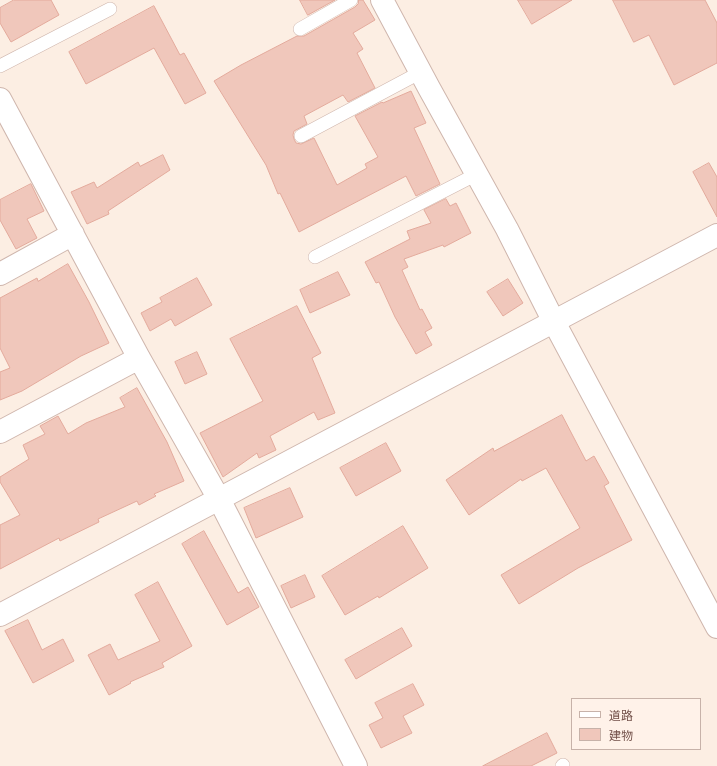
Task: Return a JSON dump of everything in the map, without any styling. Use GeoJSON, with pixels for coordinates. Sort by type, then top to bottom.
{"type":"FeatureCollection","features":[{"type":"Feature","properties":{"kind":"street"},"geometry":{"type":"LineString","coordinates":[[382,0],[507,229],[554,322],[717,627]]}},
{"type":"Feature","properties":{"kind":"street"},"geometry":{"type":"LineString","coordinates":[[0,99],[139,358],[219,499],[356,766]]}},
{"type":"Feature","properties":{"kind":"street"},"geometry":{"type":"LineString","coordinates":[[0,274],[73,234]]}},
{"type":"Feature","properties":{"kind":"street"},"geometry":{"type":"LineString","coordinates":[[0,615],[717,235]]}},
{"type":"Feature","properties":{"kind":"street"},"geometry":{"type":"LineString","coordinates":[[0,432],[139,358]]}},
{"type":"Feature","properties":{"kind":"lane"},"geometry":{"type":"LineString","coordinates":[[300,29],[350,0]]}},
{"type":"Feature","properties":{"kind":"lane"},"geometry":{"type":"LineString","coordinates":[[0,66],[110,9]]}},
{"type":"Feature","properties":{"kind":"lane"},"geometry":{"type":"LineString","coordinates":[[301,136],[421,72]]}},
{"type":"Feature","properties":{"kind":"lane"},"geometry":{"type":"LineString","coordinates":[[315,257],[476,174]]}},
{"type":"Feature","properties":{"kind":"building"},"geometry":{"type":"Polygon","coordinates":[[[14,0],[51,0],[59,15],[11,42],[0,23],[0,8],[14,0]]]}},
{"type":"Feature","properties":{"kind":"building"},"geometry":{"type":"Polygon","coordinates":[[[300,0],[335,0],[308,15],[300,0]]]}},
{"type":"Feature","properties":{"kind":"building"},"geometry":{"type":"Polygon","coordinates":[[[359,0],[363,0],[375,20],[353,33],[363,49],[357,53],[375,88],[348,102],[343,95],[304,116],[307,124],[294,131],[294,139],[296,143],[301,144],[314,138],[337,185],[367,168],[365,164],[378,157],[355,116],[382,102],[383,103],[411,91],[426,123],[414,128],[440,184],[416,196],[406,176],[299,232],[280,193],[278,194],[266,165],[214,81],[297,36],[304,36],[355,7],[359,0]]]}},
{"type":"Feature","properties":{"kind":"building"},"geometry":{"type":"Polygon","coordinates":[[[518,0],[572,0],[532,24],[518,0]]]}},
{"type":"Feature","properties":{"kind":"building"},"geometry":{"type":"Polygon","coordinates":[[[613,0],[705,0],[717,23],[717,63],[674,85],[649,35],[634,42],[613,0]]]}},
{"type":"Feature","properties":{"kind":"building"},"geometry":{"type":"Polygon","coordinates":[[[154,6],[180,55],[184,53],[206,93],[185,104],[154,48],[86,84],[69,52],[154,6]]]}},
{"type":"Feature","properties":{"kind":"building"},"geometry":{"type":"Polygon","coordinates":[[[163,155],[170,170],[108,211],[109,214],[87,224],[71,192],[94,182],[97,188],[138,162],[140,166],[163,155]]]}},
{"type":"Feature","properties":{"kind":"building"},"geometry":{"type":"Polygon","coordinates":[[[709,163],[717,177],[717,217],[693,172],[709,163]]]}},
{"type":"Feature","properties":{"kind":"building"},"geometry":{"type":"Polygon","coordinates":[[[31,184],[44,211],[27,219],[37,238],[16,249],[0,220],[0,200],[31,184]]]}},
{"type":"Feature","properties":{"kind":"building"},"geometry":{"type":"Polygon","coordinates":[[[446,199],[450,206],[456,203],[471,233],[444,247],[443,245],[404,259],[408,267],[402,270],[420,310],[422,309],[432,328],[425,332],[432,345],[416,354],[395,317],[379,282],[376,283],[365,262],[410,239],[407,231],[431,223],[424,210],[446,199]]]}},
{"type":"Feature","properties":{"kind":"building"},"geometry":{"type":"Polygon","coordinates":[[[68,264],[109,343],[81,356],[22,391],[0,400],[0,372],[10,368],[0,348],[0,298],[37,278],[38,281],[68,264]]]}},
{"type":"Feature","properties":{"kind":"building"},"geometry":{"type":"Polygon","coordinates":[[[338,272],[350,295],[310,313],[300,290],[338,272]]]}},
{"type":"Feature","properties":{"kind":"building"},"geometry":{"type":"Polygon","coordinates":[[[197,278],[212,305],[175,326],[171,319],[150,331],[141,313],[162,302],[160,298],[197,278]]]}},
{"type":"Feature","properties":{"kind":"building"},"geometry":{"type":"Polygon","coordinates":[[[508,279],[523,303],[503,316],[487,292],[508,279]]]}},
{"type":"Feature","properties":{"kind":"building"},"geometry":{"type":"Polygon","coordinates":[[[297,306],[321,353],[312,358],[335,413],[318,420],[314,412],[270,436],[276,450],[259,458],[257,453],[223,477],[200,433],[263,401],[230,339],[297,306]]]}},
{"type":"Feature","properties":{"kind":"building"},"geometry":{"type":"Polygon","coordinates":[[[197,352],[207,374],[185,384],[175,362],[197,352]]]}},
{"type":"Feature","properties":{"kind":"building"},"geometry":{"type":"Polygon","coordinates":[[[137,388],[167,442],[184,481],[154,494],[156,496],[139,505],[137,501],[98,519],[99,522],[60,541],[59,538],[0,569],[0,525],[20,515],[0,482],[0,477],[29,459],[23,445],[45,434],[40,426],[58,416],[68,434],[86,423],[125,407],[120,398],[137,388]]]}},
{"type":"Feature","properties":{"kind":"building"},"geometry":{"type":"Polygon","coordinates":[[[562,415],[586,461],[594,456],[609,483],[604,486],[632,540],[578,568],[519,604],[501,575],[580,528],[546,468],[522,481],[521,479],[469,515],[446,480],[493,448],[494,451],[562,415]]]}},
{"type":"Feature","properties":{"kind":"building"},"geometry":{"type":"Polygon","coordinates":[[[386,443],[401,471],[356,496],[340,468],[386,443]]]}},
{"type":"Feature","properties":{"kind":"building"},"geometry":{"type":"Polygon","coordinates":[[[290,488],[303,517],[256,538],[244,508],[290,488]]]}},
{"type":"Feature","properties":{"kind":"building"},"geometry":{"type":"Polygon","coordinates":[[[403,526],[428,568],[379,598],[378,596],[345,615],[322,576],[403,526]]]}},
{"type":"Feature","properties":{"kind":"building"},"geometry":{"type":"Polygon","coordinates":[[[204,531],[238,593],[248,587],[259,607],[227,625],[182,544],[204,531]]]}},
{"type":"Feature","properties":{"kind":"building"},"geometry":{"type":"Polygon","coordinates":[[[305,575],[315,597],[291,608],[281,586],[305,575]]]}},
{"type":"Feature","properties":{"kind":"building"},"geometry":{"type":"Polygon","coordinates":[[[158,582],[192,646],[162,663],[164,667],[130,682],[131,683],[109,695],[88,655],[110,644],[118,660],[160,641],[135,595],[158,582]]]}},
{"type":"Feature","properties":{"kind":"building"},"geometry":{"type":"Polygon","coordinates":[[[28,620],[42,650],[63,639],[74,661],[33,683],[5,631],[28,620]]]}},
{"type":"Feature","properties":{"kind":"building"},"geometry":{"type":"Polygon","coordinates":[[[402,628],[412,646],[356,679],[345,660],[402,628]]]}},
{"type":"Feature","properties":{"kind":"building"},"geometry":{"type":"Polygon","coordinates":[[[413,684],[424,705],[403,716],[412,733],[381,748],[369,725],[383,718],[375,703],[413,684]]]}},
{"type":"Feature","properties":{"kind":"building"},"geometry":{"type":"Polygon","coordinates":[[[547,733],[557,753],[531,766],[483,766],[547,733]]]}}]}
